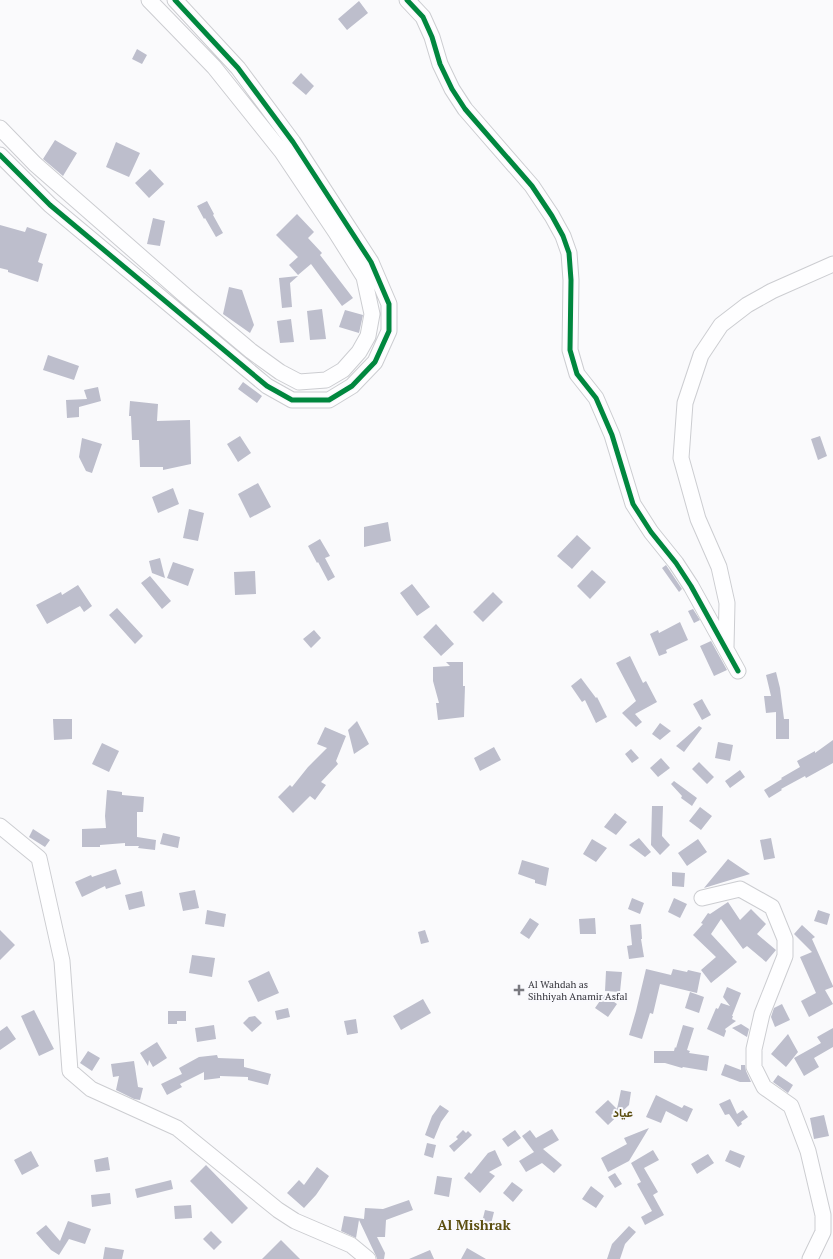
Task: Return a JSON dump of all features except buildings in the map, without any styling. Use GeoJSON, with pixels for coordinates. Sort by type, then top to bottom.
{"type":"FeatureCollection","features":[{"type":"Feature","properties":{"kind":"street"},"geometry":{"type":"LineString","coordinates":[[0,128],[35,164],[188,298],[251,351],[280,372],[299,382],[326,380],[343,370],[359,352],[368,336],[372,314],[364,277],[282,152],[214,67],[149,0]]}},
{"type":"Feature","properties":{"kind":"street"},"geometry":{"type":"LineString","coordinates":[[0,155],[50,205],[267,386],[292,400],[329,400],[352,386],[375,362],[389,331],[389,304],[371,262],[293,142],[238,68],[175,0]]}},
{"type":"Feature","properties":{"kind":"street"},"geometry":{"type":"LineString","coordinates":[[407,0],[422,17],[432,37],[440,64],[452,89],[465,109],[532,186],[563,236],[569,254],[572,280],[570,350],[577,374],[596,398],[612,435],[633,504],[651,532],[676,563],[691,586],[738,671]]}},
{"type":"Feature","properties":{"kind":"street"},"geometry":{"type":"LineString","coordinates":[[726,648],[727,603],[719,567],[698,519],[682,458],[685,403],[701,355],[721,325],[747,305],[766,294],[833,264]]}},
{"type":"Feature","properties":{"kind":"street"},"geometry":{"type":"LineString","coordinates":[[0,826],[39,858],[62,961],[70,1071],[91,1089],[177,1128],[278,1210],[295,1221],[351,1245],[368,1259]]}},
{"type":"Feature","properties":{"kind":"street"},"geometry":{"type":"LineString","coordinates":[[702,898],[740,889],[772,907],[785,939],[785,956],[762,1014],[754,1048],[754,1066],[764,1087],[791,1106],[808,1151],[823,1215],[823,1232],[810,1259]]}},
{"type":"Feature","properties":{"kind":"cycle path"},"geometry":{"type":"LineString","coordinates":[[0,155],[50,205],[267,386],[292,400],[329,400],[352,386],[375,362],[389,331],[389,304],[371,262],[293,142],[238,68],[175,0]]}},
{"type":"Feature","properties":{"kind":"cycle path"},"geometry":{"type":"LineString","coordinates":[[407,0],[423,17],[432,37],[440,64],[452,89],[465,109],[532,186],[563,236],[569,253],[571,280],[570,350],[577,374],[596,398],[612,435],[633,504],[651,532],[676,563],[691,586],[738,671]]}},
{"type":"Feature","properties":{"kind":"place","name":"Al Wahdah as Sihhiyah Anamir Asfal"},"geometry":{"type":"Point","coordinates":[519,990]}},
{"type":"Feature","properties":{"kind":"district","name":"عياد"},"geometry":{"type":"Point","coordinates":[623,1113]}},
{"type":"Feature","properties":{"kind":"district","name":"Al Mishrak"},"geometry":{"type":"Point","coordinates":[474,1225]}}]}
